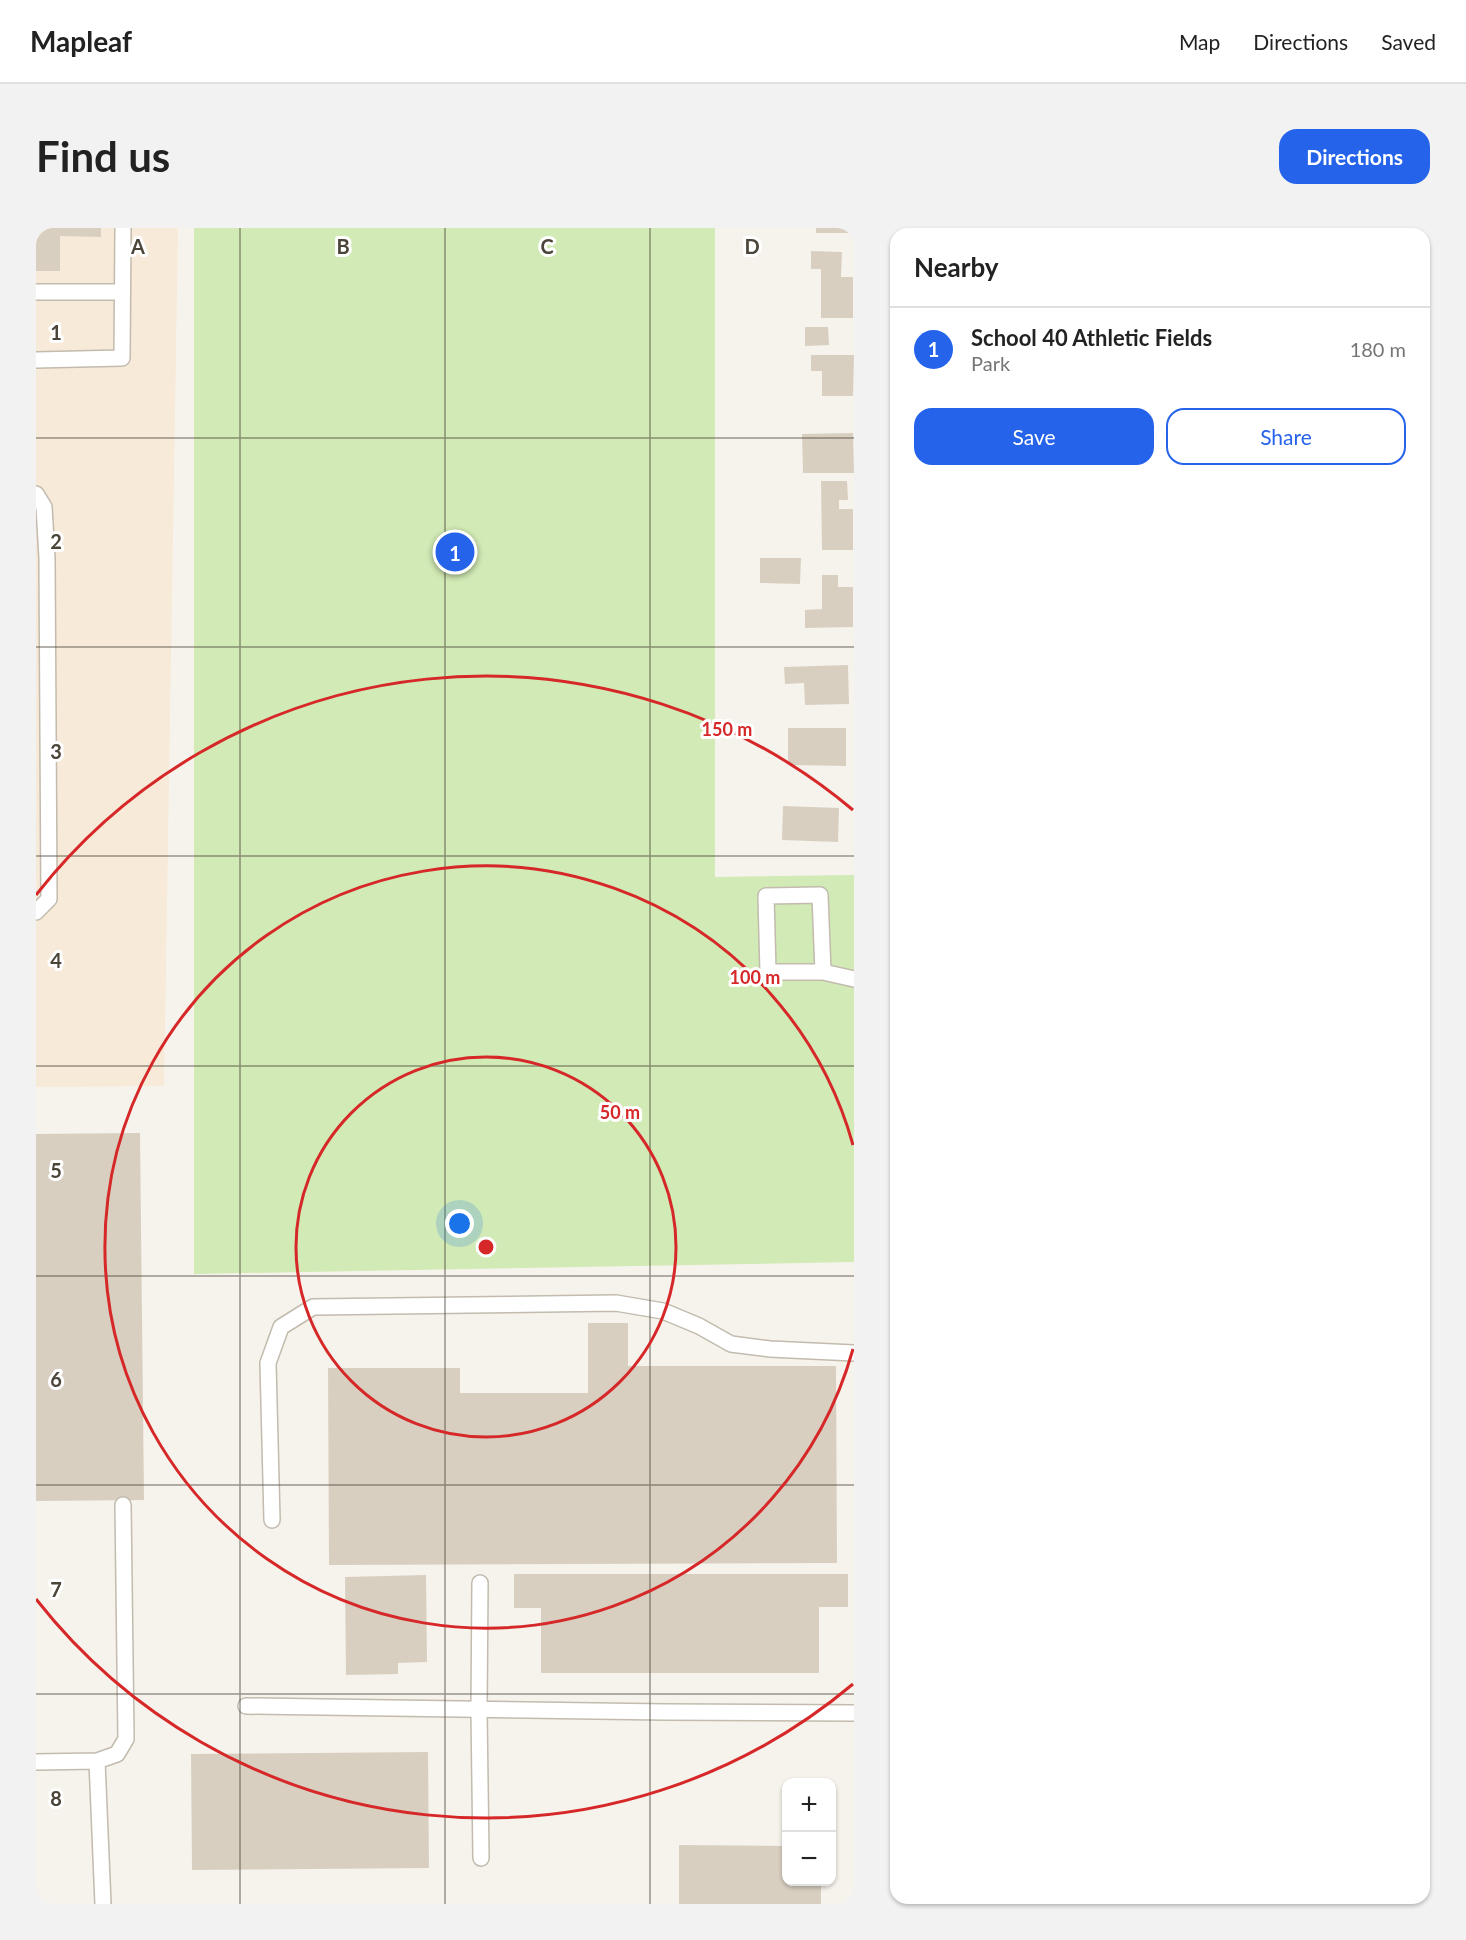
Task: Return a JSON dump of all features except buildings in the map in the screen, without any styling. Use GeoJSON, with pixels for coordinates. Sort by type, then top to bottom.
{"type":"FeatureCollection","features":[{"type":"Feature","properties":{"kind":"lane"},"geometry":{"type":"LineString","coordinates":[[36,360],[122,358],[123,228]]}},
{"type":"Feature","properties":{"kind":"lane"},"geometry":{"type":"LineString","coordinates":[[36,292],[122,292]]}},
{"type":"Feature","properties":{"kind":"lane"},"geometry":{"type":"LineString","coordinates":[[36,494],[44,507],[47,558],[49,899],[36,912]]}},
{"type":"Feature","properties":{"kind":"lane"},"geometry":{"type":"LineString","coordinates":[[823,972],[820,895],[766,896],[768,972],[823,972],[854,979]]}},
{"type":"Feature","properties":{"kind":"lane"},"geometry":{"type":"LineString","coordinates":[[272,1520],[268,1363],[281,1327],[313,1307],[616,1303],[663,1311],[699,1326],[731,1344],[770,1349],[854,1353]]}},
{"type":"Feature","properties":{"kind":"lane"},"geometry":{"type":"LineString","coordinates":[[36,1762],[97,1761],[117,1754],[126,1739],[123,1505]]}},
{"type":"Feature","properties":{"kind":"lane"},"geometry":{"type":"LineString","coordinates":[[480,1583],[481,1858]]}},
{"type":"Feature","properties":{"kind":"lane"},"geometry":{"type":"LineString","coordinates":[[246,1706],[854,1713]]}},
{"type":"Feature","properties":{"kind":"lane"},"geometry":{"type":"LineString","coordinates":[[97,1761],[103,1904]]}},
{"type":"Feature","properties":{"kind":"shaded area"},"geometry":{"type":"Polygon","coordinates":[[[36,228],[178,228],[164,1086],[36,1087],[36,228]]]}},
{"type":"Feature","properties":{"kind":"green space"},"geometry":{"type":"Polygon","coordinates":[[[194,228],[715,228],[715,877],[854,875],[854,1262],[194,1274],[194,228]]]}},
{"type":"Feature","properties":{"kind":"place","name":"School 40 Athletic Fields"},"geometry":{"type":"Point","coordinates":[455,552]}}]}
